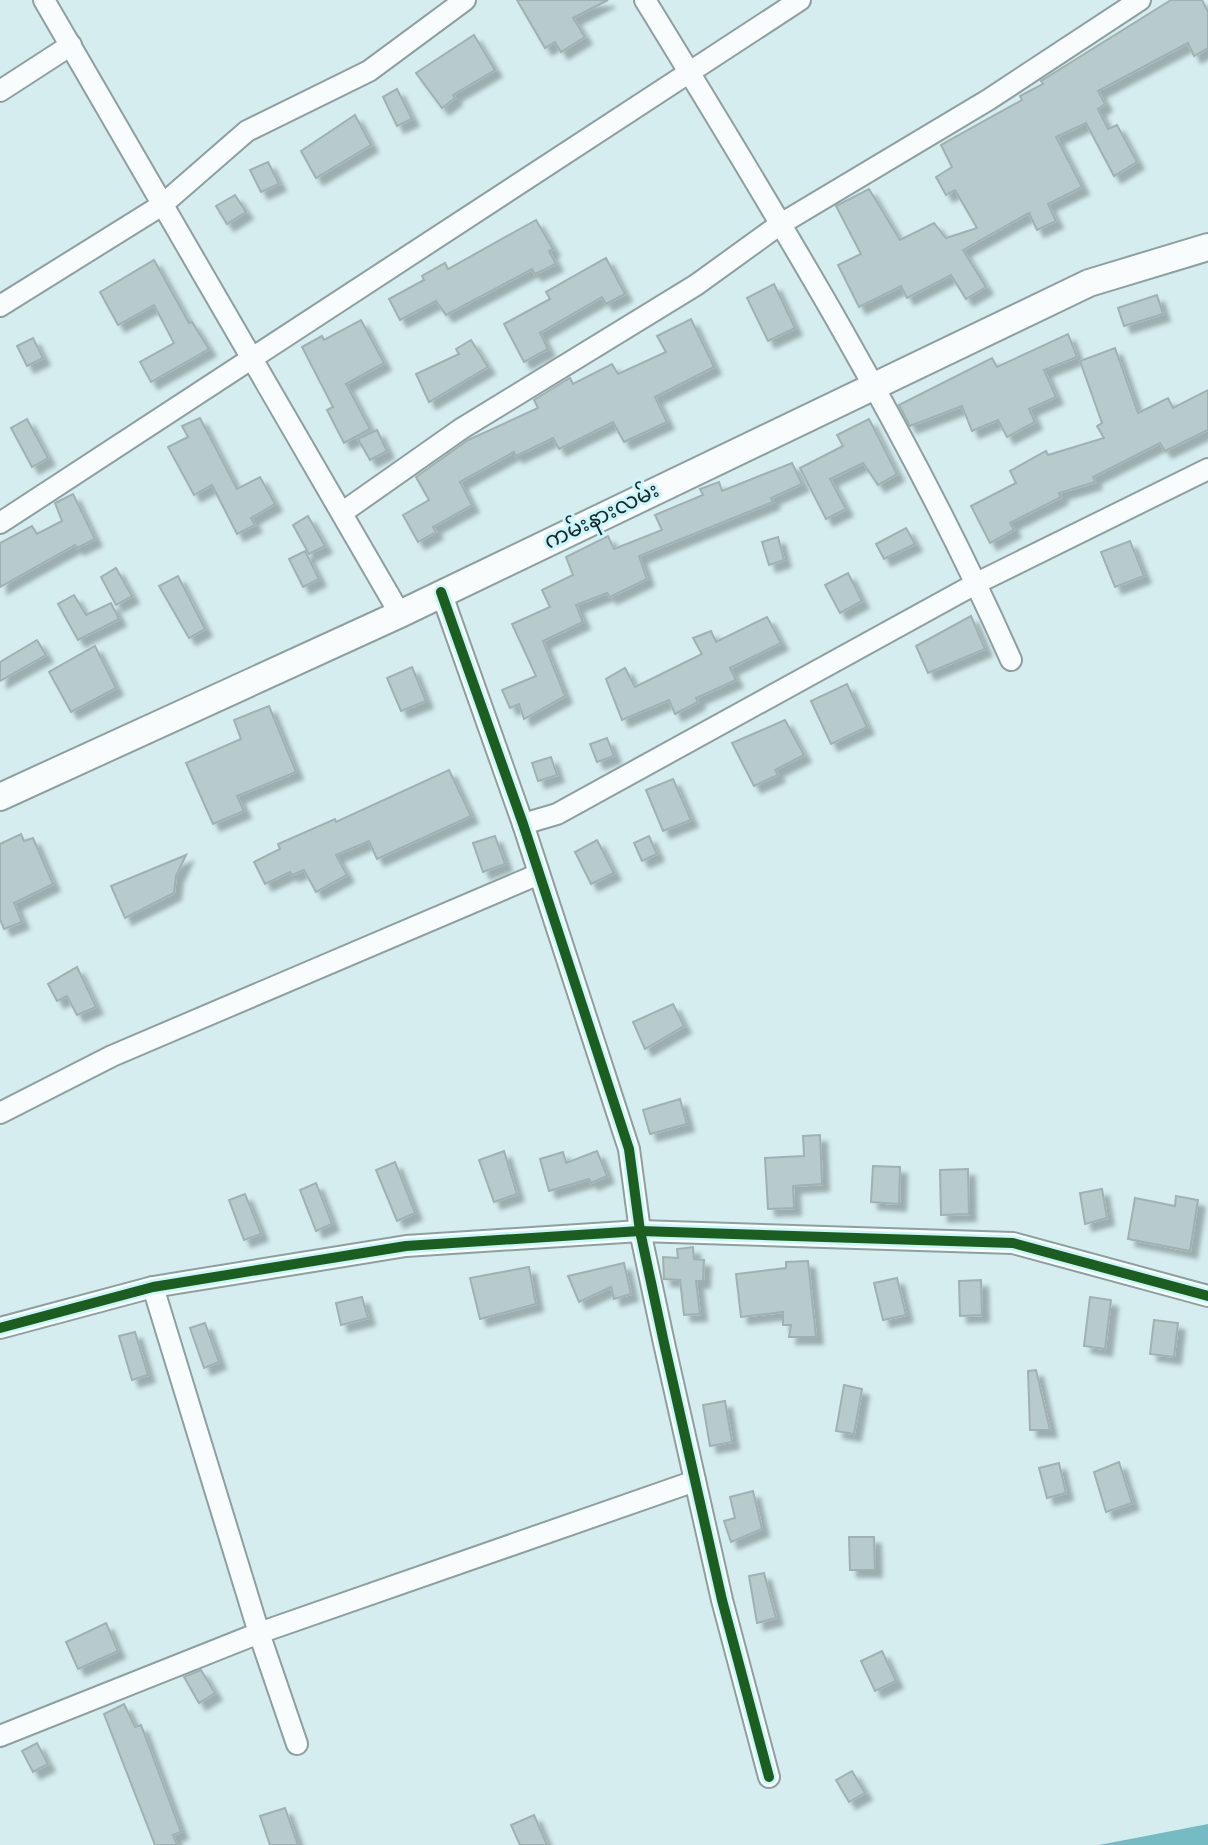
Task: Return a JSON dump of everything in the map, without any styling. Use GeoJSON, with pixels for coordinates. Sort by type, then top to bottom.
{"type":"FeatureCollection","features":[{"type":"Feature","properties":{"kind":"main road","name":"ကမ်းနားလမ်း"},"geometry":{"type":"LineString","coordinates":[[0,797],[400,614],[873,384],[1089,283],[1208,247]]}},
{"type":"Feature","properties":{"kind":"street"},"geometry":{"type":"LineString","coordinates":[[44,0],[255,359],[400,614]]}},
{"type":"Feature","properties":{"kind":"street"},"geometry":{"type":"LineString","coordinates":[[0,306],[162,205],[247,131],[369,71],[465,0]]}},
{"type":"Feature","properties":{"kind":"street"},"geometry":{"type":"LineString","coordinates":[[645,0],[873,384],[977,583],[1011,660]]}},
{"type":"Feature","properties":{"kind":"street"},"geometry":{"type":"LineString","coordinates":[[0,523],[800,0]]}},
{"type":"Feature","properties":{"kind":"street"},"geometry":{"type":"LineString","coordinates":[[343,512],[461,429],[696,285],[779,225],[988,100],[1140,0]]}},
{"type":"Feature","properties":{"kind":"street"},"geometry":{"type":"LineString","coordinates":[[0,91],[71,45]]}},
{"type":"Feature","properties":{"kind":"street"},"geometry":{"type":"LineString","coordinates":[[523,824],[557,814],[977,583],[1208,469]]}},
{"type":"Feature","properties":{"kind":"street"},"geometry":{"type":"LineString","coordinates":[[441,592],[523,824],[629,1149],[640,1231],[695,1481],[769,1777]]}},
{"type":"Feature","properties":{"kind":"street"},"geometry":{"type":"LineString","coordinates":[[0,1113],[112,1056],[539,874]]}},
{"type":"Feature","properties":{"kind":"street"},"geometry":{"type":"LineString","coordinates":[[0,1328],[153,1287],[406,1246],[640,1231],[1013,1243],[1208,1296]]}},
{"type":"Feature","properties":{"kind":"street"},"geometry":{"type":"LineString","coordinates":[[153,1287],[259,1633],[297,1744]]}},
{"type":"Feature","properties":{"kind":"street"},"geometry":{"type":"LineString","coordinates":[[0,1736],[259,1633],[695,1481]]}},
{"type":"Feature","properties":{"kind":"water"},"geometry":{"type":"Polygon","coordinates":[[[1208,1824],[1208,1845],[1099,1845],[1208,1824]]]}},
{"type":"Feature","properties":{"kind":"building"},"geometry":{"type":"Polygon","coordinates":[[[517,0],[608,0],[573,18],[585,37],[561,52],[555,42],[545,48],[517,0]]]}},
{"type":"Feature","properties":{"kind":"building"},"geometry":{"type":"Polygon","coordinates":[[[1171,0],[1202,0],[1208,12],[1208,48],[1194,56],[1188,43],[1098,91],[1105,104],[1098,109],[1108,129],[1117,125],[1137,162],[1114,176],[1086,123],[1056,137],[1082,187],[1048,204],[1056,221],[1037,230],[1029,213],[963,250],[986,287],[966,299],[951,275],[907,298],[901,286],[859,307],[838,265],[861,254],[836,206],[869,189],[900,240],[934,223],[946,238],[977,228],[955,190],[946,195],[936,177],[952,167],[941,145],[1022,100],[1020,96],[1043,84],[1041,81],[1171,0]]]}},
{"type":"Feature","properties":{"kind":"building"},"geometry":{"type":"Polygon","coordinates":[[[474,35],[495,70],[453,95],[455,98],[442,108],[416,73],[474,35]]]}},
{"type":"Feature","properties":{"kind":"building"},"geometry":{"type":"Polygon","coordinates":[[[397,89],[412,119],[397,126],[383,97],[397,89]]]}},
{"type":"Feature","properties":{"kind":"building"},"geometry":{"type":"Polygon","coordinates":[[[355,115],[371,145],[316,178],[301,151],[355,115]]]}},
{"type":"Feature","properties":{"kind":"building"},"geometry":{"type":"Polygon","coordinates":[[[268,162],[279,184],[261,192],[250,170],[268,162]]]}},
{"type":"Feature","properties":{"kind":"building"},"geometry":{"type":"Polygon","coordinates":[[[235,195],[246,212],[227,224],[216,206],[235,195]]]}},
{"type":"Feature","properties":{"kind":"building"},"geometry":{"type":"Polygon","coordinates":[[[536,220],[553,249],[549,251],[556,264],[535,274],[532,269],[446,315],[436,301],[400,320],[389,299],[424,280],[422,276],[445,263],[448,269],[536,220]]]}},
{"type":"Feature","properties":{"kind":"building"},"geometry":{"type":"Polygon","coordinates":[[[606,258],[625,294],[606,304],[602,297],[540,333],[548,349],[524,362],[504,324],[550,299],[546,292],[606,258]]]}},
{"type":"Feature","properties":{"kind":"building"},"geometry":{"type":"Polygon","coordinates":[[[154,260],[189,323],[192,322],[209,349],[151,382],[140,362],[174,343],[154,305],[118,325],[100,292],[154,260]]]}},
{"type":"Feature","properties":{"kind":"building"},"geometry":{"type":"Polygon","coordinates":[[[774,284],[795,328],[768,341],[747,298],[774,284]]]}},
{"type":"Feature","properties":{"kind":"building"},"geometry":{"type":"Polygon","coordinates":[[[1157,295],[1163,314],[1124,326],[1118,308],[1157,295]]]}},
{"type":"Feature","properties":{"kind":"building"},"geometry":{"type":"Polygon","coordinates":[[[691,319],[714,367],[655,397],[667,422],[624,442],[613,422],[559,449],[553,438],[516,456],[514,452],[460,482],[472,505],[433,527],[436,532],[418,542],[403,515],[429,500],[416,477],[468,440],[538,408],[534,400],[570,378],[573,384],[612,364],[618,374],[666,352],[657,336],[691,319]]]}},
{"type":"Feature","properties":{"kind":"building"},"geometry":{"type":"Polygon","coordinates":[[[361,320],[384,363],[346,384],[370,429],[344,443],[327,410],[333,407],[302,347],[322,336],[324,340],[361,320]]]}},
{"type":"Feature","properties":{"kind":"building"},"geometry":{"type":"Polygon","coordinates":[[[1068,334],[1077,357],[1044,370],[1056,397],[1029,409],[1035,422],[1007,437],[998,420],[972,431],[962,406],[910,426],[899,405],[992,358],[997,367],[1068,334]]]}},
{"type":"Feature","properties":{"kind":"building"},"geometry":{"type":"Polygon","coordinates":[[[33,338],[43,358],[27,366],[17,346],[33,338]]]}},
{"type":"Feature","properties":{"kind":"building"},"geometry":{"type":"Polygon","coordinates":[[[471,340],[488,367],[429,402],[416,374],[459,354],[456,349],[471,340]]]}},
{"type":"Feature","properties":{"kind":"building"},"geometry":{"type":"Polygon","coordinates":[[[1115,348],[1138,413],[1168,398],[1173,408],[1208,390],[1208,430],[1165,451],[1160,443],[1093,477],[1095,482],[1059,493],[1061,497],[1010,523],[1014,530],[990,543],[971,506],[1016,483],[1010,471],[1046,451],[1048,455],[1104,438],[1097,426],[1102,423],[1080,361],[1115,348]]]}},
{"type":"Feature","properties":{"kind":"building"},"geometry":{"type":"Polygon","coordinates":[[[200,418],[237,489],[260,477],[275,504],[251,518],[255,525],[237,534],[212,485],[194,495],[168,447],[188,437],[182,426],[200,418]]]}},
{"type":"Feature","properties":{"kind":"building"},"geometry":{"type":"Polygon","coordinates":[[[27,419],[48,458],[32,467],[11,428],[27,419]]]}},
{"type":"Feature","properties":{"kind":"building"},"geometry":{"type":"Polygon","coordinates":[[[869,419],[897,474],[878,485],[863,463],[830,479],[846,509],[826,519],[800,468],[843,446],[837,435],[869,419]]]}},
{"type":"Feature","properties":{"kind":"building"},"geometry":{"type":"Polygon","coordinates":[[[377,430],[387,451],[370,460],[358,439],[377,430]]]}},
{"type":"Feature","properties":{"kind":"building"},"geometry":{"type":"Polygon","coordinates":[[[792,463],[802,484],[771,498],[773,502],[639,556],[647,579],[610,597],[607,593],[576,605],[583,622],[543,641],[565,696],[524,719],[519,704],[510,708],[502,690],[536,676],[512,624],[550,607],[542,590],[573,575],[566,557],[608,536],[614,549],[662,530],[655,515],[703,495],[700,489],[719,482],[722,491],[792,463]]]}},
{"type":"Feature","properties":{"kind":"building"},"geometry":{"type":"Polygon","coordinates":[[[73,494],[95,539],[77,548],[75,545],[0,587],[0,543],[32,526],[37,534],[62,521],[55,503],[73,494]]]}},
{"type":"Feature","properties":{"kind":"building"},"geometry":{"type":"Polygon","coordinates":[[[308,516],[325,546],[309,554],[293,525],[308,516]]]}},
{"type":"Feature","properties":{"kind":"building"},"geometry":{"type":"Polygon","coordinates":[[[906,528],[915,544],[884,559],[876,544],[906,528]]]}},
{"type":"Feature","properties":{"kind":"building"},"geometry":{"type":"Polygon","coordinates":[[[778,537],[784,560],[769,565],[762,542],[778,537]]]}},
{"type":"Feature","properties":{"kind":"building"},"geometry":{"type":"Polygon","coordinates":[[[1130,541],[1144,576],[1115,587],[1101,552],[1130,541]]]}},
{"type":"Feature","properties":{"kind":"building"},"geometry":{"type":"Polygon","coordinates":[[[305,551],[319,579],[303,587],[289,559],[305,551]]]}},
{"type":"Feature","properties":{"kind":"building"},"geometry":{"type":"Polygon","coordinates":[[[116,568],[132,596],[116,605],[101,577],[116,568]]]}},
{"type":"Feature","properties":{"kind":"building"},"geometry":{"type":"Polygon","coordinates":[[[848,573],[862,601],[840,613],[825,585],[848,573]]]}},
{"type":"Feature","properties":{"kind":"building"},"geometry":{"type":"Polygon","coordinates":[[[178,576],[205,629],[189,638],[159,586],[178,576]]]}},
{"type":"Feature","properties":{"kind":"building"},"geometry":{"type":"Polygon","coordinates":[[[74,595],[86,615],[111,603],[119,619],[78,640],[58,604],[74,595]]]}},
{"type":"Feature","properties":{"kind":"building"},"geometry":{"type":"Polygon","coordinates":[[[971,616],[985,649],[928,673],[916,646],[971,616]]]}},
{"type":"Feature","properties":{"kind":"building"},"geometry":{"type":"Polygon","coordinates":[[[767,617],[781,643],[730,668],[736,680],[696,698],[698,702],[675,714],[669,700],[622,720],[606,679],[625,668],[635,687],[702,654],[693,638],[711,631],[716,642],[767,617]]]}},
{"type":"Feature","properties":{"kind":"building"},"geometry":{"type":"Polygon","coordinates":[[[37,640],[46,655],[0,681],[0,662],[37,640]]]}},
{"type":"Feature","properties":{"kind":"building"},"geometry":{"type":"Polygon","coordinates":[[[95,646],[116,688],[71,712],[49,672],[95,646]]]}},
{"type":"Feature","properties":{"kind":"building"},"geometry":{"type":"Polygon","coordinates":[[[412,667],[426,701],[401,711],[387,678],[412,667]]]}},
{"type":"Feature","properties":{"kind":"building"},"geometry":{"type":"Polygon","coordinates":[[[847,684],[867,727],[831,744],[811,701],[847,684]]]}},
{"type":"Feature","properties":{"kind":"building"},"geometry":{"type":"Polygon","coordinates":[[[269,706],[296,772],[237,796],[244,811],[213,824],[186,763],[241,739],[234,720],[269,706]]]}},
{"type":"Feature","properties":{"kind":"building"},"geometry":{"type":"Polygon","coordinates":[[[785,720],[804,755],[775,770],[778,775],[754,786],[732,743],[785,720]]]}},
{"type":"Feature","properties":{"kind":"building"},"geometry":{"type":"Polygon","coordinates":[[[607,738],[614,756],[597,762],[590,744],[607,738]]]}},
{"type":"Feature","properties":{"kind":"building"},"geometry":{"type":"Polygon","coordinates":[[[551,757],[557,775],[538,781],[532,763],[551,757]]]}},
{"type":"Feature","properties":{"kind":"building"},"geometry":{"type":"Polygon","coordinates":[[[449,770],[471,816],[377,859],[369,841],[336,855],[347,875],[316,892],[304,870],[292,875],[290,872],[265,884],[254,862],[280,849],[278,844],[335,819],[336,822],[449,770]]]}},
{"type":"Feature","properties":{"kind":"building"},"geometry":{"type":"Polygon","coordinates":[[[673,779],[691,820],[663,831],[646,790],[673,779]]]}},
{"type":"Feature","properties":{"kind":"building"},"geometry":{"type":"Polygon","coordinates":[[[21,834],[24,841],[33,838],[53,884],[14,903],[22,922],[4,929],[0,919],[0,844],[21,834]]]}},
{"type":"Feature","properties":{"kind":"building"},"geometry":{"type":"Polygon","coordinates":[[[495,836],[505,864],[483,872],[473,843],[495,836]]]}},
{"type":"Feature","properties":{"kind":"building"},"geometry":{"type":"Polygon","coordinates":[[[649,836],[657,854],[642,861],[634,843],[649,836]]]}},
{"type":"Feature","properties":{"kind":"building"},"geometry":{"type":"Polygon","coordinates":[[[597,840],[614,873],[591,884],[575,852],[597,840]]]}},
{"type":"Feature","properties":{"kind":"building"},"geometry":{"type":"Polygon","coordinates":[[[186,855],[176,876],[174,893],[125,918],[111,886],[186,855]]]}},
{"type":"Feature","properties":{"kind":"building"},"geometry":{"type":"Polygon","coordinates":[[[77,967],[96,1007],[77,1015],[67,996],[57,1001],[48,984],[77,967]]]}},
{"type":"Feature","properties":{"kind":"building"},"geometry":{"type":"Polygon","coordinates":[[[673,1004],[684,1026],[645,1049],[633,1022],[673,1004]]]}},
{"type":"Feature","properties":{"kind":"building"},"geometry":{"type":"Polygon","coordinates":[[[680,1099],[687,1124],[650,1134],[643,1110],[680,1099]]]}},
{"type":"Feature","properties":{"kind":"building"},"geometry":{"type":"Polygon","coordinates":[[[820,1135],[822,1184],[793,1186],[794,1208],[768,1209],[765,1158],[804,1156],[803,1136],[820,1135]]]}},
{"type":"Feature","properties":{"kind":"building"},"geometry":{"type":"Polygon","coordinates":[[[504,1151],[517,1194],[494,1202],[479,1160],[504,1151]]]}},
{"type":"Feature","properties":{"kind":"building"},"geometry":{"type":"Polygon","coordinates":[[[597,1151],[607,1176],[591,1183],[589,1179],[549,1191],[540,1159],[563,1152],[566,1163],[597,1151]]]}},
{"type":"Feature","properties":{"kind":"building"},"geometry":{"type":"Polygon","coordinates":[[[395,1162],[415,1213],[397,1221],[376,1170],[395,1162]]]}},
{"type":"Feature","properties":{"kind":"building"},"geometry":{"type":"Polygon","coordinates":[[[873,1166],[900,1167],[899,1204],[871,1202],[873,1166]]]}},
{"type":"Feature","properties":{"kind":"building"},"geometry":{"type":"Polygon","coordinates":[[[968,1169],[969,1214],[941,1215],[940,1170],[968,1169]]]}},
{"type":"Feature","properties":{"kind":"building"},"geometry":{"type":"Polygon","coordinates":[[[316,1183],[332,1224],[316,1231],[300,1190],[316,1183]]]}},
{"type":"Feature","properties":{"kind":"building"},"geometry":{"type":"Polygon","coordinates":[[[1102,1189],[1107,1218],[1085,1224],[1080,1193],[1102,1189]]]}},
{"type":"Feature","properties":{"kind":"building"},"geometry":{"type":"Polygon","coordinates":[[[245,1194],[261,1234],[244,1240],[229,1200],[245,1194]]]}},
{"type":"Feature","properties":{"kind":"building"},"geometry":{"type":"Polygon","coordinates":[[[1176,1196],[1198,1200],[1190,1251],[1128,1239],[1135,1198],[1175,1206],[1176,1196]]]}},
{"type":"Feature","properties":{"kind":"building"},"geometry":{"type":"Polygon","coordinates":[[[693,1247],[694,1259],[704,1260],[703,1281],[696,1281],[700,1314],[684,1315],[680,1280],[664,1279],[663,1257],[678,1258],[677,1249],[693,1247]]]}},
{"type":"Feature","properties":{"kind":"building"},"geometry":{"type":"Polygon","coordinates":[[[808,1261],[816,1337],[789,1337],[791,1325],[783,1325],[783,1312],[741,1317],[736,1274],[786,1268],[786,1262],[808,1261]]]}},
{"type":"Feature","properties":{"kind":"building"},"geometry":{"type":"Polygon","coordinates":[[[624,1263],[631,1294],[614,1299],[611,1287],[579,1302],[568,1276],[624,1263]]]}},
{"type":"Feature","properties":{"kind":"building"},"geometry":{"type":"Polygon","coordinates":[[[529,1267],[536,1304],[480,1319],[470,1278],[529,1267]]]}},
{"type":"Feature","properties":{"kind":"building"},"geometry":{"type":"Polygon","coordinates":[[[897,1278],[906,1315],[883,1320],[874,1283],[897,1278]]]}},
{"type":"Feature","properties":{"kind":"building"},"geometry":{"type":"Polygon","coordinates":[[[981,1280],[982,1315],[960,1316],[959,1281],[981,1280]]]}},
{"type":"Feature","properties":{"kind":"building"},"geometry":{"type":"Polygon","coordinates":[[[362,1297],[368,1318],[341,1325],[336,1303],[362,1297]]]}},
{"type":"Feature","properties":{"kind":"building"},"geometry":{"type":"Polygon","coordinates":[[[1090,1297],[1111,1300],[1105,1349],[1084,1346],[1090,1297]]]}},
{"type":"Feature","properties":{"kind":"building"},"geometry":{"type":"Polygon","coordinates":[[[1154,1320],[1178,1323],[1174,1357],[1150,1354],[1154,1320]]]}},
{"type":"Feature","properties":{"kind":"building"},"geometry":{"type":"Polygon","coordinates":[[[205,1323],[219,1362],[204,1368],[190,1328],[205,1323]]]}},
{"type":"Feature","properties":{"kind":"building"},"geometry":{"type":"Polygon","coordinates":[[[135,1332],[148,1375],[132,1380],[119,1336],[135,1332]]]}},
{"type":"Feature","properties":{"kind":"building"},"geometry":{"type":"Polygon","coordinates":[[[1036,1370],[1050,1430],[1030,1430],[1028,1371],[1036,1370]]]}},
{"type":"Feature","properties":{"kind":"building"},"geometry":{"type":"Polygon","coordinates":[[[844,1385],[862,1389],[854,1434],[836,1431],[844,1385]]]}},
{"type":"Feature","properties":{"kind":"building"},"geometry":{"type":"Polygon","coordinates":[[[725,1401],[732,1442],[710,1446],[703,1405],[725,1401]]]}},
{"type":"Feature","properties":{"kind":"building"},"geometry":{"type":"Polygon","coordinates":[[[1119,1462],[1132,1503],[1106,1512],[1094,1472],[1119,1462]]]}},
{"type":"Feature","properties":{"kind":"building"},"geometry":{"type":"Polygon","coordinates":[[[1059,1463],[1066,1493],[1047,1498],[1039,1468],[1059,1463]]]}},
{"type":"Feature","properties":{"kind":"building"},"geometry":{"type":"Polygon","coordinates":[[[753,1491],[762,1529],[731,1542],[724,1521],[735,1518],[730,1497],[753,1491]]]}},
{"type":"Feature","properties":{"kind":"building"},"geometry":{"type":"Polygon","coordinates":[[[849,1537],[874,1537],[875,1570],[850,1570],[849,1537]]]}},
{"type":"Feature","properties":{"kind":"building"},"geometry":{"type":"Polygon","coordinates":[[[764,1573],[776,1618],[757,1623],[749,1576],[764,1573]]]}},
{"type":"Feature","properties":{"kind":"building"},"geometry":{"type":"Polygon","coordinates":[[[106,1623],[118,1651],[78,1669],[66,1642],[106,1623]]]}},
{"type":"Feature","properties":{"kind":"building"},"geometry":{"type":"Polygon","coordinates":[[[882,1651],[896,1681],[875,1691],[861,1661],[882,1651]]]}},
{"type":"Feature","properties":{"kind":"building"},"geometry":{"type":"Polygon","coordinates":[[[201,1670],[215,1693],[199,1703],[184,1677],[201,1670]]]}},
{"type":"Feature","properties":{"kind":"building"},"geometry":{"type":"Polygon","coordinates":[[[124,1704],[135,1727],[141,1725],[181,1832],[173,1835],[177,1845],[155,1845],[104,1714],[124,1704]]]}},
{"type":"Feature","properties":{"kind":"building"},"geometry":{"type":"Polygon","coordinates":[[[37,1743],[48,1764],[33,1772],[22,1751],[37,1743]]]}},
{"type":"Feature","properties":{"kind":"building"},"geometry":{"type":"Polygon","coordinates":[[[852,1771],[865,1793],[849,1802],[836,1780],[852,1771]]]}},
{"type":"Feature","properties":{"kind":"building"},"geometry":{"type":"Polygon","coordinates":[[[285,1808],[298,1845],[270,1845],[260,1816],[285,1808]]]}},
{"type":"Feature","properties":{"kind":"building"},"geometry":{"type":"Polygon","coordinates":[[[534,1815],[547,1845],[520,1845],[511,1825],[534,1815]]]}},
{"type":"Feature","properties":{"kind":"cycle path"},"geometry":{"type":"LineString","coordinates":[[441,592],[523,824],[629,1149],[640,1231],[664,1343],[722,1600],[769,1777]]}},
{"type":"Feature","properties":{"kind":"cycle path"},"geometry":{"type":"LineString","coordinates":[[0,1328],[153,1287],[406,1246],[640,1231],[1013,1243],[1208,1296]]}}]}
